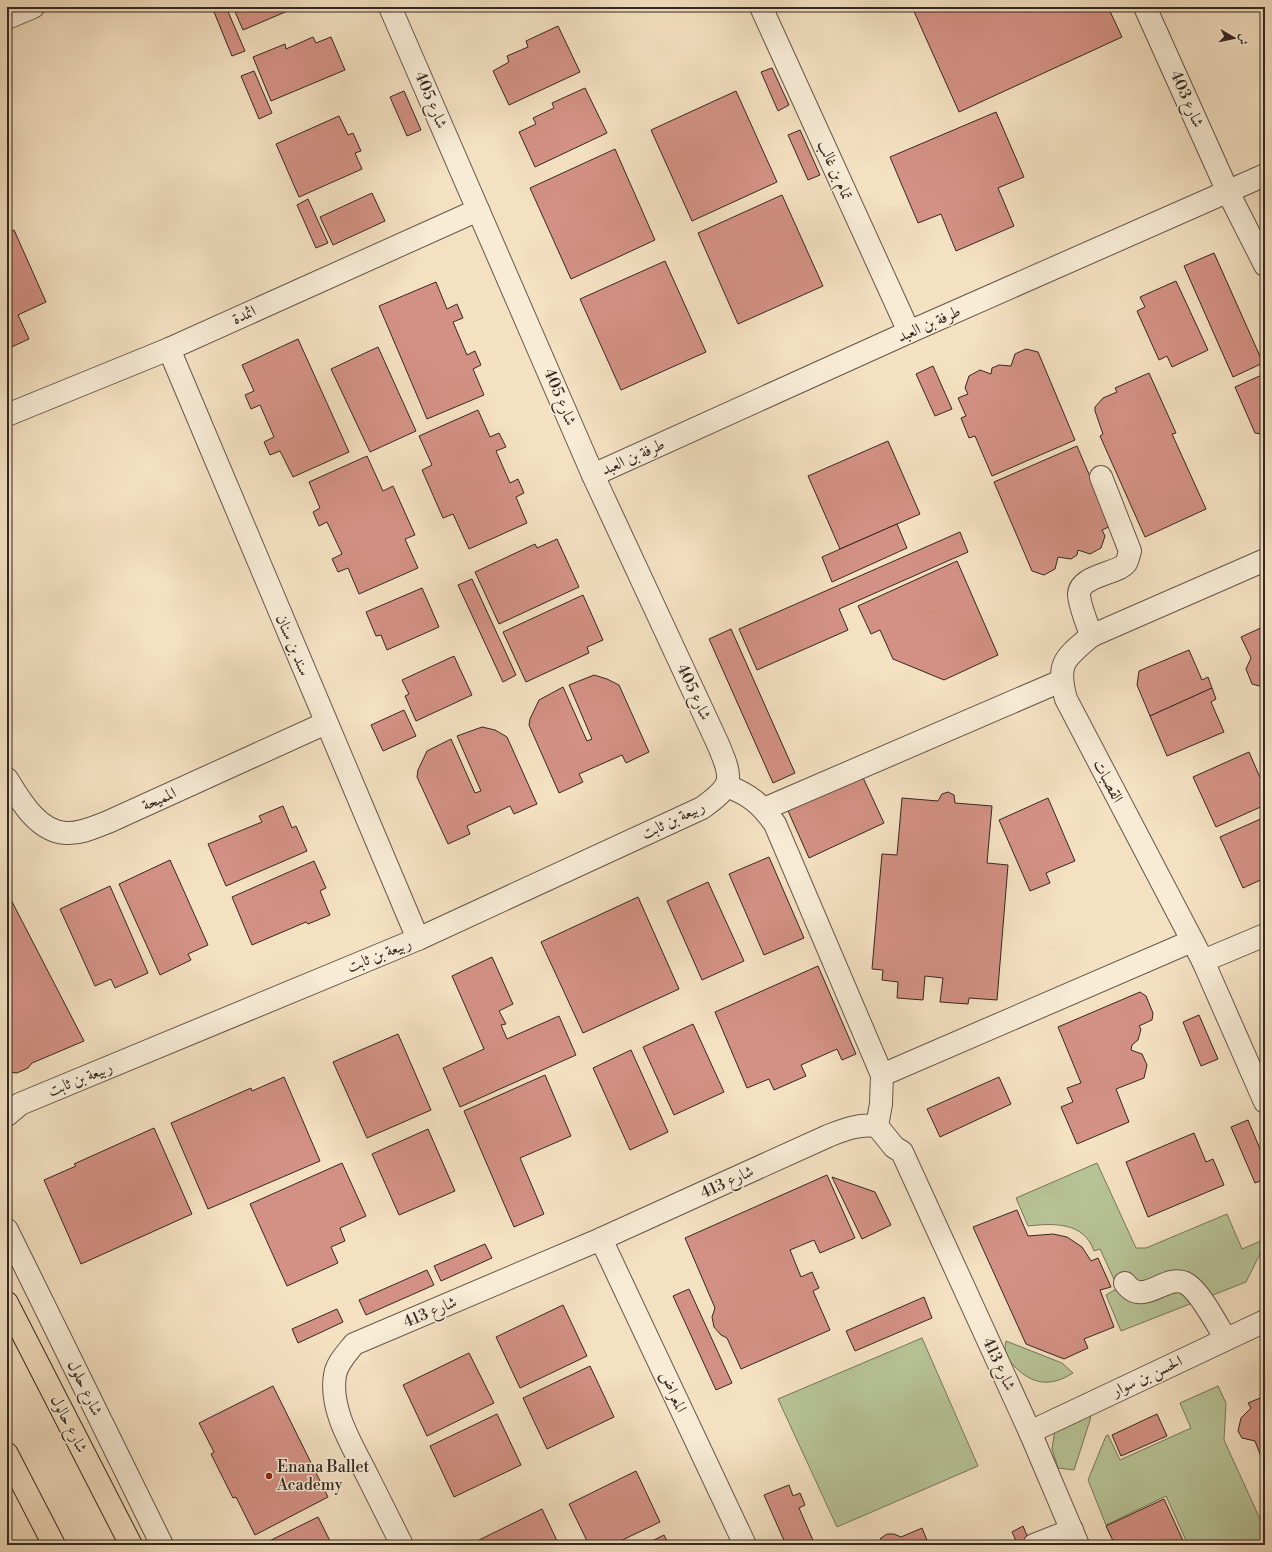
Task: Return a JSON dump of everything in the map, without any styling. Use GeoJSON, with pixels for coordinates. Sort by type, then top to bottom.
{"type":"FeatureCollection","features":[{"type":"Feature","properties":{"kind":"main road","name":"شارع حالول"},"geometry":{"type":"LineString","coordinates":[[7,1302],[132,1545]]}},
{"type":"Feature","properties":{"kind":"main road"},"geometry":{"type":"LineString","coordinates":[[7,1454],[54,1545]]}},
{"type":"Feature","properties":{"kind":"street"},"geometry":{"type":"LineString","coordinates":[[7,18],[34,7]]}},
{"type":"Feature","properties":{"kind":"street","name":"شارع 405"},"geometry":{"type":"LineString","coordinates":[[390,7],[594,475],[718,744],[727,769],[727,786]]}},
{"type":"Feature","properties":{"kind":"street","name":"تمام بن غالب"},"geometry":{"type":"LineString","coordinates":[[761,7],[909,332]]}},
{"type":"Feature","properties":{"kind":"street","name":"شارع 403"},"geometry":{"type":"LineString","coordinates":[[1145,7],[1228,192],[1265,265]]}},
{"type":"Feature","properties":{"kind":"street","name":"طرفة بن العبد"},"geometry":{"type":"LineString","coordinates":[[594,475],[909,332],[1265,175]]}},
{"type":"Feature","properties":{"kind":"street","name":"اثمدة"},"geometry":{"type":"LineString","coordinates":[[7,415],[169,349],[478,210]]}},
{"type":"Feature","properties":{"kind":"street","name":"سند بن سنان"},"geometry":{"type":"LineString","coordinates":[[169,349],[418,939]]}},
{"type":"Feature","properties":{"kind":"street"},"geometry":{"type":"LineString","coordinates":[[1091,636],[1081,600],[1081,590],[1083,586],[1102,574],[1126,563],[1130,551],[1101,477]]}},
{"type":"Feature","properties":{"kind":"street","name":"القصبات"},"geometry":{"type":"LineString","coordinates":[[1265,560],[1091,636],[1069,654],[1061,670],[1061,681],[1066,699],[1203,961],[1265,1102]]}},
{"type":"Feature","properties":{"kind":"street"},"geometry":{"type":"LineString","coordinates":[[764,809],[1061,681]]}},
{"type":"Feature","properties":{"kind":"street","name":"المميحة"},"geometry":{"type":"LineString","coordinates":[[7,779],[20,800],[36,818],[47,827],[66,833],[86,830],[108,822],[326,723]]}},
{"type":"Feature","properties":{"kind":"street"},"geometry":{"type":"LineString","coordinates":[[727,786],[745,794],[764,809],[775,824],[882,1075],[881,1104],[877,1126]]}},
{"type":"Feature","properties":{"kind":"street","name":"ربيعة بن ثابت"},"geometry":{"type":"LineString","coordinates":[[11,1108],[418,939],[702,808],[721,795],[727,786]]}},
{"type":"Feature","properties":{"kind":"street"},"geometry":{"type":"LineString","coordinates":[[1203,961],[1265,935]]}},
{"type":"Feature","properties":{"kind":"street"},"geometry":{"type":"LineString","coordinates":[[882,1075],[1192,941]]}},
{"type":"Feature","properties":{"kind":"street","name":"شارع 413"},"geometry":{"type":"LineString","coordinates":[[402,1545],[349,1439],[337,1408],[334,1390],[335,1374],[340,1361],[354,1344],[601,1240],[828,1136],[852,1127],[864,1125],[877,1126],[894,1147],[902,1152],[1030,1432],[1075,1537]]}},
{"type":"Feature","properties":{"kind":"street","name":"شارع حلول"},"geometry":{"type":"LineString","coordinates":[[7,1230],[162,1545]]}},
{"type":"Feature","properties":{"kind":"street","name":"المعراض"},"geometry":{"type":"LineString","coordinates":[[601,1240],[745,1545]]}},
{"type":"Feature","properties":{"kind":"street"},"geometry":{"type":"LineString","coordinates":[[1125,1283],[1130,1290],[1138,1293],[1173,1282],[1187,1284],[1204,1304],[1226,1339]]}},
{"type":"Feature","properties":{"kind":"street","name":"الحسن بن سوار"},"geometry":{"type":"LineString","coordinates":[[1030,1432],[1265,1321]]}},
{"type":"Feature","properties":{"kind":"street"},"geometry":{"type":"LineString","coordinates":[[1034,1545],[1075,1537]]}},
{"type":"Feature","properties":{"kind":"green space"},"geometry":{"type":"Polygon","coordinates":[[[1097,1163],[1136,1248],[1146,1248],[1227,1214],[1242,1249],[1265,1239],[1265,1244],[1246,1282],[1121,1331],[1106,1295],[1118,1288],[1100,1249],[1094,1251],[1089,1241],[1083,1234],[1067,1226],[1028,1226],[1016,1198],[1097,1163]]]}},
{"type":"Feature","properties":{"kind":"green space"},"geometry":{"type":"Polygon","coordinates":[[[922,1338],[978,1466],[837,1527],[778,1399],[922,1338]]]}},
{"type":"Feature","properties":{"kind":"green space"},"geometry":{"type":"Polygon","coordinates":[[[1006,1341],[1062,1363],[1073,1373],[1065,1378],[1050,1382],[1042,1382],[1029,1378],[1015,1367],[1008,1358],[1005,1348],[1006,1341]]]}},
{"type":"Feature","properties":{"kind":"green space"},"geometry":{"type":"Polygon","coordinates":[[[1218,1386],[1226,1403],[1224,1440],[1265,1530],[1265,1538],[1249,1545],[1188,1545],[1166,1496],[1106,1525],[1088,1480],[1106,1436],[1108,1435],[1120,1460],[1191,1428],[1180,1403],[1218,1386]]]}},
{"type":"Feature","properties":{"kind":"green space"},"geometry":{"type":"Polygon","coordinates":[[[1081,1409],[1091,1417],[1074,1470],[1058,1468],[1052,1449],[1055,1429],[1081,1409]]]}},
{"type":"Feature","properties":{"kind":"building"},"geometry":{"type":"Polygon","coordinates":[[[226,7],[245,51],[232,56],[214,12],[226,7]]]}},
{"type":"Feature","properties":{"kind":"building"},"geometry":{"type":"Polygon","coordinates":[[[233,7],[297,7],[243,30],[233,7]]]}},
{"type":"Feature","properties":{"kind":"building"},"geometry":{"type":"Polygon","coordinates":[[[912,7],[1108,7],[1122,37],[959,112],[912,7]]]}},
{"type":"Feature","properties":{"kind":"building"},"geometry":{"type":"Polygon","coordinates":[[[558,26],[580,72],[509,105],[493,71],[509,62],[507,56],[528,47],[526,41],[558,26]]]}},
{"type":"Feature","properties":{"kind":"building"},"geometry":{"type":"Polygon","coordinates":[[[313,37],[316,43],[331,37],[345,70],[271,101],[253,57],[285,44],[286,49],[313,37]]]}},
{"type":"Feature","properties":{"kind":"building"},"geometry":{"type":"Polygon","coordinates":[[[772,68],[789,105],[778,111],[761,72],[772,68]]]}},
{"type":"Feature","properties":{"kind":"building"},"geometry":{"type":"Polygon","coordinates":[[[254,71],[272,113],[259,119],[241,76],[254,71]]]}},
{"type":"Feature","properties":{"kind":"building"},"geometry":{"type":"Polygon","coordinates":[[[585,88],[607,133],[535,167],[519,132],[536,124],[533,118],[554,108],[552,103],[585,88]]]}},
{"type":"Feature","properties":{"kind":"building"},"geometry":{"type":"Polygon","coordinates":[[[404,91],[421,130],[407,136],[390,97],[404,91]]]}},
{"type":"Feature","properties":{"kind":"building"},"geometry":{"type":"Polygon","coordinates":[[[736,91],[777,182],[692,221],[651,130],[736,91]]]}},
{"type":"Feature","properties":{"kind":"building"},"geometry":{"type":"Polygon","coordinates":[[[996,112],[1024,177],[998,188],[1014,226],[956,251],[941,214],[918,223],[890,157],[996,112]]]}},
{"type":"Feature","properties":{"kind":"building"},"geometry":{"type":"Polygon","coordinates":[[[339,116],[348,135],[353,133],[361,151],[355,153],[362,169],[299,197],[276,144],[339,116]]]}},
{"type":"Feature","properties":{"kind":"building"},"geometry":{"type":"Polygon","coordinates":[[[800,130],[820,175],[808,180],[788,135],[800,130]]]}},
{"type":"Feature","properties":{"kind":"building"},"geometry":{"type":"Polygon","coordinates":[[[615,149],[655,240],[571,279],[530,188],[615,149]]]}},
{"type":"Feature","properties":{"kind":"building"},"geometry":{"type":"Polygon","coordinates":[[[372,193],[385,221],[333,245],[320,217],[372,193]]]}},
{"type":"Feature","properties":{"kind":"building"},"geometry":{"type":"Polygon","coordinates":[[[782,195],[823,286],[738,324],[698,233],[782,195]]]}},
{"type":"Feature","properties":{"kind":"building"},"geometry":{"type":"Polygon","coordinates":[[[308,199],[328,243],[316,248],[297,205],[308,199]]]}},
{"type":"Feature","properties":{"kind":"building"},"geometry":{"type":"Polygon","coordinates":[[[14,230],[46,302],[18,315],[29,339],[7,349],[7,233],[14,230]]]}},
{"type":"Feature","properties":{"kind":"building"},"geometry":{"type":"Polygon","coordinates":[[[1214,253],[1263,363],[1233,377],[1184,266],[1214,253]]]}},
{"type":"Feature","properties":{"kind":"building"},"geometry":{"type":"Polygon","coordinates":[[[665,261],[706,352],[621,390],[580,299],[665,261]]]}},
{"type":"Feature","properties":{"kind":"building"},"geometry":{"type":"Polygon","coordinates":[[[1176,281],[1208,350],[1172,367],[1167,356],[1159,360],[1137,311],[1145,307],[1140,297],[1176,281]]]}},
{"type":"Feature","properties":{"kind":"building"},"geometry":{"type":"Polygon","coordinates":[[[436,282],[447,309],[457,304],[463,318],[453,322],[467,355],[475,351],[481,365],[473,369],[484,395],[427,419],[379,306],[436,282]]]}},
{"type":"Feature","properties":{"kind":"building"},"geometry":{"type":"Polygon","coordinates":[[[298,339],[349,452],[293,477],[280,451],[270,455],[264,442],[274,437],[260,405],[251,409],[245,395],[254,391],[242,365],[298,339]]]}},
{"type":"Feature","properties":{"kind":"building"},"geometry":{"type":"Polygon","coordinates":[[[378,347],[416,431],[370,452],[331,369],[378,347]]]}},
{"type":"Feature","properties":{"kind":"building"},"geometry":{"type":"Polygon","coordinates":[[[1026,349],[1038,352],[1075,440],[992,476],[975,436],[969,438],[961,418],[966,416],[958,398],[968,394],[965,388],[969,376],[980,370],[991,374],[992,368],[999,365],[1011,366],[1015,354],[1026,349]]]}},
{"type":"Feature","properties":{"kind":"building"},"geometry":{"type":"Polygon","coordinates":[[[933,366],[952,409],[935,416],[916,374],[933,366]]]}},
{"type":"Feature","properties":{"kind":"building"},"geometry":{"type":"Polygon","coordinates":[[[1149,373],[1176,433],[1172,434],[1206,509],[1145,537],[1100,436],[1103,434],[1095,407],[1103,398],[1117,392],[1115,388],[1149,373]]]}},
{"type":"Feature","properties":{"kind":"building"},"geometry":{"type":"Polygon","coordinates":[[[1264,374],[1265,442],[1262,434],[1255,433],[1235,387],[1264,374]]]}},
{"type":"Feature","properties":{"kind":"building"},"geometry":{"type":"Polygon","coordinates":[[[478,410],[490,437],[499,433],[506,447],[496,451],[510,483],[518,479],[524,493],[516,497],[527,523],[469,549],[453,514],[443,518],[422,470],[432,465],[419,436],[478,410]]]}},
{"type":"Feature","properties":{"kind":"building"},"geometry":{"type":"Polygon","coordinates":[[[888,441],[920,514],[840,549],[808,476],[888,441]]]}},
{"type":"Feature","properties":{"kind":"building"},"geometry":{"type":"Polygon","coordinates":[[[1077,446],[1111,526],[1102,530],[1105,536],[1101,548],[1090,554],[1078,550],[1077,555],[1071,559],[1058,557],[1055,569],[1044,575],[1032,571],[994,482],[1077,446]]]}},
{"type":"Feature","properties":{"kind":"building"},"geometry":{"type":"Polygon","coordinates":[[[367,456],[383,491],[393,486],[415,535],[405,539],[418,568],[359,594],[348,568],[338,572],[332,559],[342,554],[327,522],[319,526],[313,512],[320,508],[309,482],[367,456]]]}},
{"type":"Feature","properties":{"kind":"building"},"geometry":{"type":"Polygon","coordinates":[[[897,524],[907,548],[832,582],[822,557],[897,524]]]}},
{"type":"Feature","properties":{"kind":"building"},"geometry":{"type":"Polygon","coordinates":[[[960,532],[968,552],[839,609],[848,630],[757,670],[739,629],[960,532]]]}},
{"type":"Feature","properties":{"kind":"building"},"geometry":{"type":"Polygon","coordinates":[[[557,539],[579,587],[499,624],[475,572],[535,544],[537,548],[557,539]]]}},
{"type":"Feature","properties":{"kind":"building"},"geometry":{"type":"Polygon","coordinates":[[[957,561],[998,655],[944,680],[893,659],[880,630],[871,634],[858,606],[957,561]]]}},
{"type":"Feature","properties":{"kind":"building"},"geometry":{"type":"Polygon","coordinates":[[[472,579],[516,675],[503,682],[458,585],[472,579]]]}},
{"type":"Feature","properties":{"kind":"building"},"geometry":{"type":"Polygon","coordinates":[[[422,588],[439,627],[387,650],[381,635],[376,636],[366,612],[422,588]]]}},
{"type":"Feature","properties":{"kind":"building"},"geometry":{"type":"Polygon","coordinates":[[[583,595],[603,640],[587,647],[589,653],[526,682],[503,632],[583,595]]]}},
{"type":"Feature","properties":{"kind":"building"},"geometry":{"type":"Polygon","coordinates":[[[1265,626],[1265,691],[1263,687],[1252,684],[1246,669],[1251,658],[1241,637],[1265,626]]]}},
{"type":"Feature","properties":{"kind":"building"},"geometry":{"type":"Polygon","coordinates":[[[731,629],[795,773],[773,783],[709,639],[731,629]]]}},
{"type":"Feature","properties":{"kind":"building"},"geometry":{"type":"Polygon","coordinates":[[[1189,650],[1202,680],[1208,677],[1212,688],[1150,716],[1137,685],[1139,671],[1189,650]]]}},
{"type":"Feature","properties":{"kind":"building"},"geometry":{"type":"Polygon","coordinates":[[[454,656],[472,695],[416,721],[405,696],[409,694],[402,680],[454,656]]]}},
{"type":"Feature","properties":{"kind":"building"},"geometry":{"type":"Polygon","coordinates":[[[594,675],[619,685],[649,752],[626,763],[622,755],[579,774],[583,782],[559,793],[529,725],[530,719],[539,700],[563,687],[587,741],[592,739],[569,685],[594,675]]]}},
{"type":"Feature","properties":{"kind":"building"},"geometry":{"type":"Polygon","coordinates":[[[1212,688],[1216,699],[1211,702],[1224,732],[1167,756],[1150,716],[1212,688]]]}},
{"type":"Feature","properties":{"kind":"building"},"geometry":{"type":"Polygon","coordinates":[[[404,710],[416,736],[383,751],[371,725],[404,710]]]}},
{"type":"Feature","properties":{"kind":"building"},"geometry":{"type":"Polygon","coordinates":[[[482,727],[495,730],[507,737],[537,804],[514,814],[510,806],[467,826],[470,834],[448,844],[417,777],[418,770],[427,751],[451,739],[475,793],[481,791],[457,736],[482,727]]]}},
{"type":"Feature","properties":{"kind":"building"},"geometry":{"type":"Polygon","coordinates":[[[1249,752],[1265,789],[1265,805],[1216,827],[1193,777],[1249,752]]]}},
{"type":"Feature","properties":{"kind":"building"},"geometry":{"type":"Polygon","coordinates":[[[859,769],[884,823],[809,858],[785,804],[859,769]]]}},
{"type":"Feature","properties":{"kind":"building"},"geometry":{"type":"Polygon","coordinates":[[[948,792],[954,795],[955,803],[992,806],[987,863],[1008,865],[997,1000],[969,998],[968,1004],[940,1002],[943,978],[925,976],[923,1000],[897,998],[898,982],[882,980],[883,970],[872,969],[882,854],[897,855],[902,798],[938,801],[942,794],[948,792]]]}},
{"type":"Feature","properties":{"kind":"building"},"geometry":{"type":"Polygon","coordinates":[[[1048,798],[1075,861],[1046,873],[1050,883],[1030,891],[999,820],[1048,798]]]}},
{"type":"Feature","properties":{"kind":"building"},"geometry":{"type":"Polygon","coordinates":[[[283,806],[292,828],[296,826],[307,851],[226,886],[208,844],[262,822],[259,816],[283,806]]]}},
{"type":"Feature","properties":{"kind":"building"},"geometry":{"type":"Polygon","coordinates":[[[1265,817],[1265,878],[1243,888],[1220,837],[1265,817]]]}},
{"type":"Feature","properties":{"kind":"building"},"geometry":{"type":"Polygon","coordinates":[[[769,857],[804,938],[764,955],[729,874],[769,857]]]}},
{"type":"Feature","properties":{"kind":"building"},"geometry":{"type":"Polygon","coordinates":[[[170,860],[208,945],[188,954],[191,960],[160,975],[119,884],[170,860]]]}},
{"type":"Feature","properties":{"kind":"building"},"geometry":{"type":"Polygon","coordinates":[[[314,861],[326,888],[320,891],[330,915],[308,924],[306,922],[252,945],[232,897],[314,861]]]}},
{"type":"Feature","properties":{"kind":"building"},"geometry":{"type":"Polygon","coordinates":[[[708,882],[744,961],[702,980],[667,901],[708,882]]]}},
{"type":"Feature","properties":{"kind":"building"},"geometry":{"type":"Polygon","coordinates":[[[110,886],[148,973],[115,988],[111,979],[95,986],[60,909],[110,886]]]}},
{"type":"Feature","properties":{"kind":"building"},"geometry":{"type":"Polygon","coordinates":[[[7,892],[84,1041],[32,1063],[28,1068],[17,1073],[7,1072],[7,892]]]}},
{"type":"Feature","properties":{"kind":"building"},"geometry":{"type":"Polygon","coordinates":[[[638,897],[679,989],[583,1033],[541,942],[638,897]]]}},
{"type":"Feature","properties":{"kind":"building"},"geometry":{"type":"Polygon","coordinates":[[[492,957],[513,1004],[499,1011],[506,1024],[501,1025],[507,1039],[559,1016],[576,1055],[460,1107],[443,1068],[484,1049],[452,976],[492,957]]]}},
{"type":"Feature","properties":{"kind":"building"},"geometry":{"type":"Polygon","coordinates":[[[818,966],[856,1054],[842,1060],[837,1049],[801,1065],[806,1076],[774,1090],[769,1079],[747,1088],[715,1012],[818,966]]]}},
{"type":"Feature","properties":{"kind":"building"},"geometry":{"type":"Polygon","coordinates":[[[1140,992],[1146,996],[1153,1013],[1152,1020],[1139,1026],[1141,1029],[1138,1040],[1132,1045],[1131,1050],[1142,1054],[1147,1065],[1144,1078],[1116,1089],[1129,1122],[1077,1144],[1061,1107],[1073,1102],[1067,1088],[1081,1083],[1058,1027],[1140,992]]]}},
{"type":"Feature","properties":{"kind":"building"},"geometry":{"type":"Polygon","coordinates":[[[1199,1015],[1218,1059],[1201,1066],[1183,1022],[1199,1015]]]}},
{"type":"Feature","properties":{"kind":"building"},"geometry":{"type":"Polygon","coordinates":[[[693,1024],[724,1092],[674,1115],[643,1047],[693,1024]]]}},
{"type":"Feature","properties":{"kind":"building"},"geometry":{"type":"Polygon","coordinates":[[[398,1034],[431,1110],[367,1138],[333,1062],[398,1034]]]}},
{"type":"Feature","properties":{"kind":"building"},"geometry":{"type":"Polygon","coordinates":[[[631,1050],[668,1132],[630,1150],[593,1068],[631,1050]]]}},
{"type":"Feature","properties":{"kind":"building"},"geometry":{"type":"Polygon","coordinates":[[[545,1075],[571,1136],[520,1158],[544,1214],[514,1227],[464,1111],[545,1075]]]}},
{"type":"Feature","properties":{"kind":"building"},"geometry":{"type":"Polygon","coordinates":[[[284,1077],[320,1161],[208,1209],[171,1123],[251,1088],[252,1091],[284,1077]]]}},
{"type":"Feature","properties":{"kind":"building"},"geometry":{"type":"Polygon","coordinates":[[[999,1077],[1011,1104],[940,1137],[927,1109],[999,1077]]]}},
{"type":"Feature","properties":{"kind":"building"},"geometry":{"type":"Polygon","coordinates":[[[1248,1120],[1265,1161],[1265,1179],[1255,1183],[1231,1127],[1248,1120]]]}},
{"type":"Feature","properties":{"kind":"building"},"geometry":{"type":"Polygon","coordinates":[[[154,1128],[192,1214],[81,1264],[44,1180],[76,1166],[74,1164],[154,1128]]]}},
{"type":"Feature","properties":{"kind":"building"},"geometry":{"type":"Polygon","coordinates":[[[428,1129],[455,1191],[399,1215],[372,1154],[428,1129]]]}},
{"type":"Feature","properties":{"kind":"building"},"geometry":{"type":"Polygon","coordinates":[[[1194,1133],[1206,1162],[1213,1159],[1224,1185],[1148,1217],[1126,1162],[1194,1133]]]}},
{"type":"Feature","properties":{"kind":"building"},"geometry":{"type":"Polygon","coordinates":[[[342,1163],[366,1216],[340,1228],[345,1241],[331,1247],[338,1263],[287,1286],[250,1204],[342,1163]]]}},
{"type":"Feature","properties":{"kind":"building"},"geometry":{"type":"Polygon","coordinates":[[[827,1175],[855,1238],[820,1253],[814,1240],[790,1250],[801,1277],[812,1272],[819,1288],[813,1291],[830,1330],[741,1369],[727,1338],[721,1335],[714,1327],[712,1317],[715,1308],[685,1238],[827,1175]]]}},
{"type":"Feature","properties":{"kind":"building"},"geometry":{"type":"Polygon","coordinates":[[[832,1177],[875,1192],[891,1225],[862,1239],[832,1177]]]}},
{"type":"Feature","properties":{"kind":"building"},"geometry":{"type":"Polygon","coordinates":[[[1017,1210],[1028,1236],[1053,1234],[1067,1237],[1082,1247],[1091,1261],[1098,1258],[1111,1287],[1100,1290],[1114,1327],[1084,1339],[1088,1348],[1064,1359],[1026,1344],[973,1227],[1017,1210]]]}},
{"type":"Feature","properties":{"kind":"building"},"geometry":{"type":"Polygon","coordinates":[[[485,1244],[492,1258],[441,1281],[434,1266],[485,1244]]]}},
{"type":"Feature","properties":{"kind":"building"},"geometry":{"type":"Polygon","coordinates":[[[427,1270],[434,1285],[366,1315],[359,1300],[427,1270]]]}},
{"type":"Feature","properties":{"kind":"building"},"geometry":{"type":"Polygon","coordinates":[[[689,1289],[732,1383],[716,1390],[673,1296],[689,1289]]]}},
{"type":"Feature","properties":{"kind":"building"},"geometry":{"type":"Polygon","coordinates":[[[924,1297],[932,1318],[855,1351],[846,1331],[924,1297]]]}},
{"type":"Feature","properties":{"kind":"building"},"geometry":{"type":"Polygon","coordinates":[[[563,1305],[587,1356],[520,1388],[496,1337],[563,1305]]]}},
{"type":"Feature","properties":{"kind":"building"},"geometry":{"type":"Polygon","coordinates":[[[337,1309],[343,1322],[298,1343],[292,1329],[337,1309]]]}},
{"type":"Feature","properties":{"kind":"building"},"geometry":{"type":"Polygon","coordinates":[[[469,1353],[494,1403],[427,1436],[403,1385],[469,1353]]]}},
{"type":"Feature","properties":{"kind":"building"},"geometry":{"type":"Polygon","coordinates":[[[590,1366],[614,1417],[547,1449],[523,1398],[590,1366]]]}},
{"type":"Feature","properties":{"kind":"building","name":"Enana Ballet Academy"},"geometry":{"type":"Polygon","coordinates":[[[273,1386],[328,1497],[255,1535],[236,1497],[233,1498],[211,1454],[214,1452],[199,1423],[273,1386]]]}},
{"type":"Feature","properties":{"kind":"building"},"geometry":{"type":"Polygon","coordinates":[[[1265,1396],[1265,1467],[1255,1441],[1242,1438],[1238,1431],[1241,1418],[1251,1408],[1248,1403],[1265,1396]]]}},
{"type":"Feature","properties":{"kind":"building"},"geometry":{"type":"Polygon","coordinates":[[[497,1414],[521,1465],[454,1497],[430,1446],[497,1414]]]}},
{"type":"Feature","properties":{"kind":"building"},"geometry":{"type":"Polygon","coordinates":[[[1157,1414],[1167,1436],[1121,1456],[1112,1435],[1157,1414]]]}},
{"type":"Feature","properties":{"kind":"building"},"geometry":{"type":"Polygon","coordinates":[[[636,1471],[660,1522],[612,1545],[589,1545],[569,1504],[636,1471]]]}},
{"type":"Feature","properties":{"kind":"building"},"geometry":{"type":"Polygon","coordinates":[[[789,1485],[793,1496],[800,1493],[805,1505],[799,1508],[815,1545],[786,1545],[764,1495],[789,1485]]]}},
{"type":"Feature","properties":{"kind":"building"},"geometry":{"type":"Polygon","coordinates":[[[1164,1499],[1185,1545],[1115,1545],[1106,1526],[1164,1499]]]}},
{"type":"Feature","properties":{"kind":"building"},"geometry":{"type":"Polygon","coordinates":[[[542,1509],[559,1545],[477,1545],[475,1542],[542,1509]]]}},
{"type":"Feature","properties":{"kind":"building"},"geometry":{"type":"Polygon","coordinates":[[[318,1517],[332,1545],[261,1545],[318,1517]]]}},
{"type":"Feature","properties":{"kind":"building"},"geometry":{"type":"Polygon","coordinates":[[[1023,1526],[1031,1545],[1018,1545],[1012,1532],[1023,1526]]]}},
{"type":"Feature","properties":{"kind":"building"},"geometry":{"type":"Polygon","coordinates":[[[922,1528],[929,1545],[877,1545],[881,1538],[887,1534],[894,1534],[901,1537],[922,1528]]]}},
{"type":"Feature","properties":{"kind":"building"},"geometry":{"type":"Polygon","coordinates":[[[664,1535],[669,1545],[644,1545],[664,1535]]]}},
{"type":"Feature","properties":{"kind":"place","name":"Enana Ballet Academy"},"geometry":{"type":"Point","coordinates":[269,1476]}}]}
